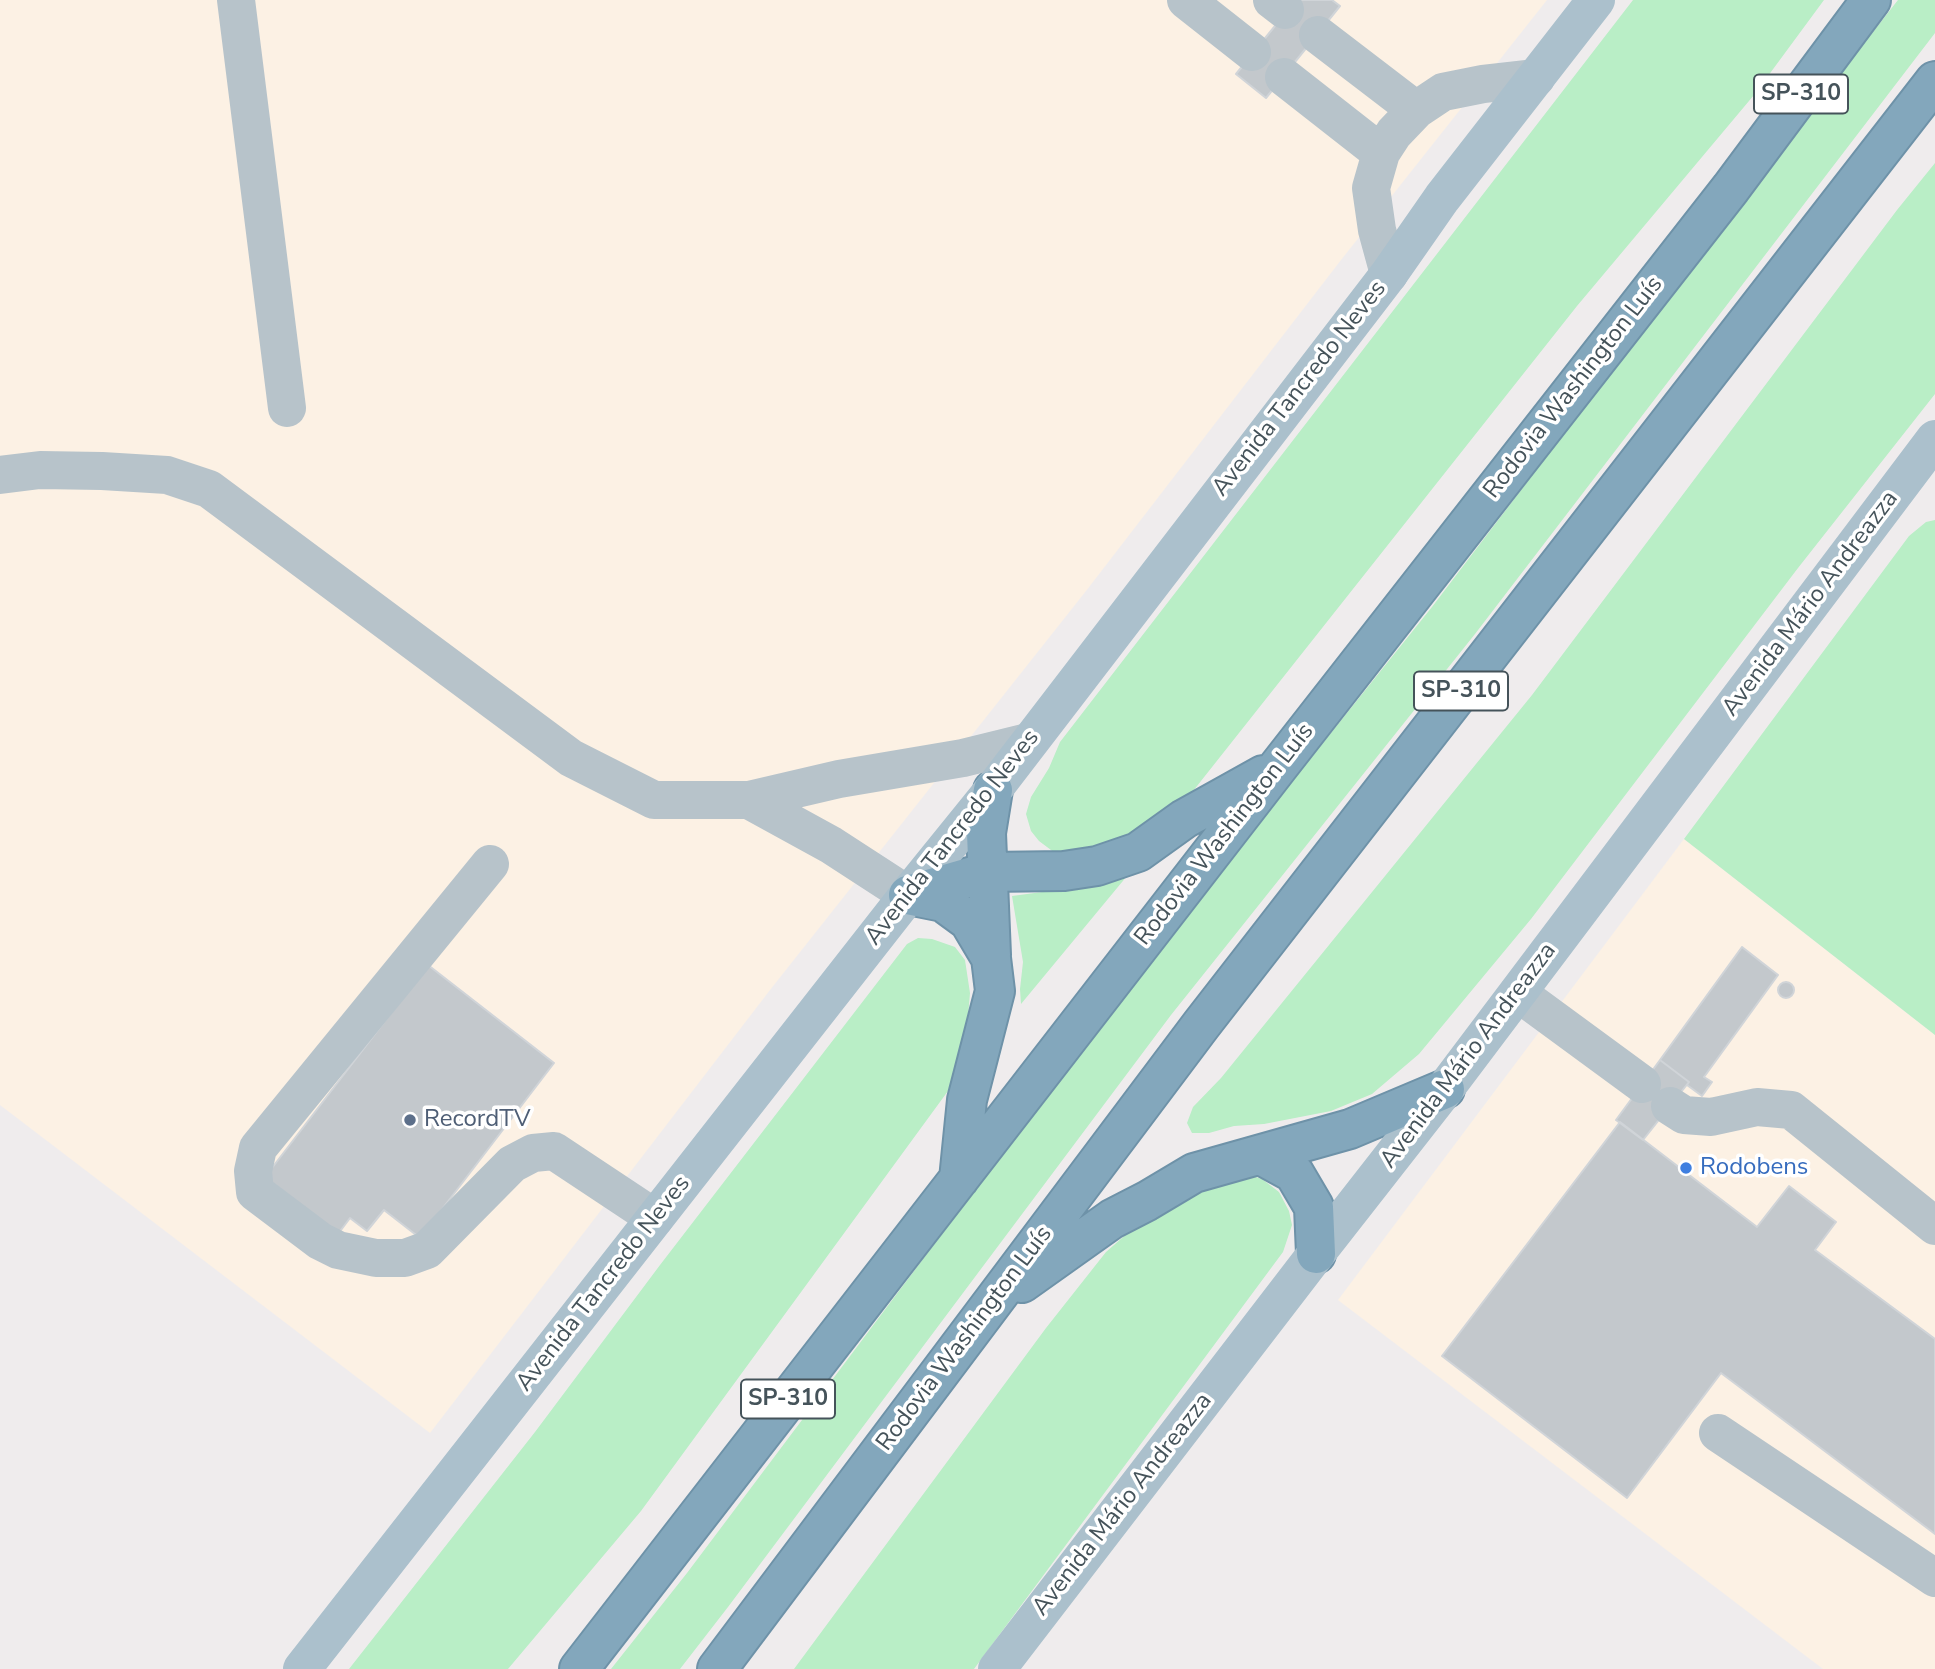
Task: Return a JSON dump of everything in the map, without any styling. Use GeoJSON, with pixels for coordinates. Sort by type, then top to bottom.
{"type":"FeatureCollection","features":[{"type":"Feature","properties":{"kind":"highway","name":"Rodovia Washington Luís"},"geometry":{"type":"LineString","coordinates":[[579,1669],[1278,766],[1731,188],[1871,0]]}},
{"type":"Feature","properties":{"kind":"highway","name":"Rodovia Washington Luís"},"geometry":{"type":"LineString","coordinates":[[717,1669],[1201,1025],[1935,81]]}},
{"type":"Feature","properties":{"kind":"highway"},"geometry":{"type":"LineString","coordinates":[[908,895],[987,872],[1064,871],[1097,866],[1138,852],[1184,819],[1278,766]]}},
{"type":"Feature","properties":{"kind":"highway"},"geometry":{"type":"LineString","coordinates":[[959,1179],[967,1100],[995,991],[991,958],[986,833],[993,790]]}},
{"type":"Feature","properties":{"kind":"highway"},"geometry":{"type":"LineString","coordinates":[[908,895],[943,902],[970,921],[991,958]]}},
{"type":"Feature","properties":{"kind":"highway"},"geometry":{"type":"LineString","coordinates":[[992,1305],[1112,1219],[1194,1173],[1350,1129],[1446,1089]]}},
{"type":"Feature","properties":{"kind":"highway"},"geometry":{"type":"LineString","coordinates":[[1261,1155],[1294,1173],[1314,1207],[1316,1254]]}},
{"type":"Feature","properties":{"kind":"main road","name":"Avenida Tancredo Neves"},"geometry":{"type":"LineString","coordinates":[[302,1669],[993,790],[1389,274],[1442,198],[1596,0]]}},
{"type":"Feature","properties":{"kind":"main road","name":"Avenida Mário Andreazza"},"geometry":{"type":"LineString","coordinates":[[997,1669],[1446,1089],[1935,439]]}},
{"type":"Feature","properties":{"kind":"lane"},"geometry":{"type":"LineString","coordinates":[[236,0],[287,408]]}},
{"type":"Feature","properties":{"kind":"lane"},"geometry":{"type":"LineString","coordinates":[[1185,0],[1252,52]]}},
{"type":"Feature","properties":{"kind":"lane"},"geometry":{"type":"LineString","coordinates":[[1318,35],[1416,110]]}},
{"type":"Feature","properties":{"kind":"lane"},"geometry":{"type":"LineString","coordinates":[[1284,77],[1381,153]]}},
{"type":"Feature","properties":{"kind":"lane"},"geometry":{"type":"LineString","coordinates":[[1389,274],[1377,230],[1371,188],[1381,153],[1394,133],[1416,110],[1443,92],[1536,78]]}},
{"type":"Feature","properties":{"kind":"lane"},"geometry":{"type":"LineString","coordinates":[[0,475],[40,470],[167,475],[209,489],[571,758],[654,800],[748,800],[839,779],[963,758],[1028,742]]}},
{"type":"Feature","properties":{"kind":"lane"},"geometry":{"type":"LineString","coordinates":[[748,800],[831,845],[908,895]]}},
{"type":"Feature","properties":{"kind":"lane"},"geometry":{"type":"LineString","coordinates":[[489,864],[258,1148],[253,1171],[255,1192],[320,1241],[338,1250],[376,1258],[405,1258],[428,1250],[512,1164],[533,1153],[554,1151],[655,1218]]}},
{"type":"Feature","properties":{"kind":"lane"},"geometry":{"type":"LineString","coordinates":[[1518,993],[1684,1115],[1711,1117],[1757,1107],[1791,1110],[1935,1226]]}},
{"type":"Feature","properties":{"kind":"lane"},"geometry":{"type":"LineString","coordinates":[[1718,1433],[1935,1578]]}},
{"type":"Feature","properties":{"kind":"shaded area"},"geometry":{"type":"Polygon","coordinates":[[[0,0],[1547,0],[1341,260],[1086,591],[770,990],[430,1433],[0,1105],[0,0]]]}},
{"type":"Feature","properties":{"kind":"shaded area","name":"Rodobens"},"geometry":{"type":"Polygon","coordinates":[[[1684,839],[1935,1035],[1935,1669],[1823,1669],[1338,1300],[1684,839]]]}},
{"type":"Feature","properties":{"kind":"green space"},"geometry":{"type":"Polygon","coordinates":[[[1633,0],[1824,0],[1754,95],[1577,306],[1182,805],[1159,828],[1091,856],[1055,853],[1031,831],[1026,814],[1031,797],[1049,768],[1060,742],[1633,0]]]}},
{"type":"Feature","properties":{"kind":"green space"},"geometry":{"type":"Polygon","coordinates":[[[1898,0],[1935,0],[1935,33],[1475,634],[1171,1015],[728,1607],[680,1669],[611,1669],[687,1573],[1135,977],[1432,607],[1757,180],[1898,0]]]}},
{"type":"Feature","properties":{"kind":"green space"},"geometry":{"type":"Polygon","coordinates":[[[1935,163],[1935,394],[1798,568],[1531,919],[1419,1054],[1372,1094],[1331,1111],[1264,1124],[1234,1126],[1209,1133],[1192,1133],[1187,1123],[1193,1107],[1221,1078],[1532,695],[1935,163]]]}},
{"type":"Feature","properties":{"kind":"green space"},"geometry":{"type":"Polygon","coordinates":[[[1935,520],[1935,1035],[1684,839],[1909,536],[1926,522],[1935,520]]]}},
{"type":"Feature","properties":{"kind":"green space"},"geometry":{"type":"Polygon","coordinates":[[[1111,876],[1127,876],[1021,1004],[1023,962],[1012,896],[1111,876]]]}},
{"type":"Feature","properties":{"kind":"green space"},"geometry":{"type":"Polygon","coordinates":[[[918,938],[932,939],[955,947],[965,960],[970,993],[966,1041],[948,1091],[641,1511],[508,1669],[349,1669],[535,1432],[907,944],[918,938]]]}},
{"type":"Feature","properties":{"kind":"green space"},"geometry":{"type":"Polygon","coordinates":[[[1242,1173],[1262,1179],[1279,1192],[1289,1211],[1292,1225],[1283,1252],[974,1669],[794,1669],[1046,1328],[1106,1252],[1170,1196],[1242,1173]]]}},
{"type":"Feature","properties":{"kind":"building"},"geometry":{"type":"Polygon","coordinates":[[[1296,0],[1332,0],[1340,6],[1266,98],[1236,74],[1296,0]]]}},
{"type":"Feature","properties":{"kind":"building"},"geometry":{"type":"Polygon","coordinates":[[[1742,947],[1778,975],[1704,1077],[1712,1082],[1702,1096],[1687,1085],[1689,1082],[1660,1060],[1742,947]]]}},
{"type":"Feature","properties":{"kind":"building","name":"RecordTV"},"geometry":{"type":"Polygon","coordinates":[[[428,965],[554,1063],[420,1238],[384,1210],[367,1231],[350,1218],[338,1234],[265,1177],[428,965]]]}},
{"type":"Feature","properties":{"kind":"building"},"geometry":{"type":"Polygon","coordinates":[[[1786,982],[1794,990],[1786,998],[1778,990],[1786,982]]]}},
{"type":"Feature","properties":{"kind":"building"},"geometry":{"type":"Polygon","coordinates":[[[1660,1060],[1689,1082],[1643,1140],[1616,1120],[1660,1060]]]}},
{"type":"Feature","properties":{"kind":"building"},"geometry":{"type":"Polygon","coordinates":[[[1620,1122],[1757,1227],[1789,1186],[1836,1222],[1815,1250],[1935,1339],[1935,1534],[1721,1373],[1627,1498],[1442,1356],[1620,1122]]]}},
{"type":"Feature","properties":{"kind":"place","name":"RecordTV"},"geometry":{"type":"Point","coordinates":[410,1120]}},
{"type":"Feature","properties":{"kind":"place","name":"Rodobens"},"geometry":{"type":"Point","coordinates":[1686,1168]}}]}
